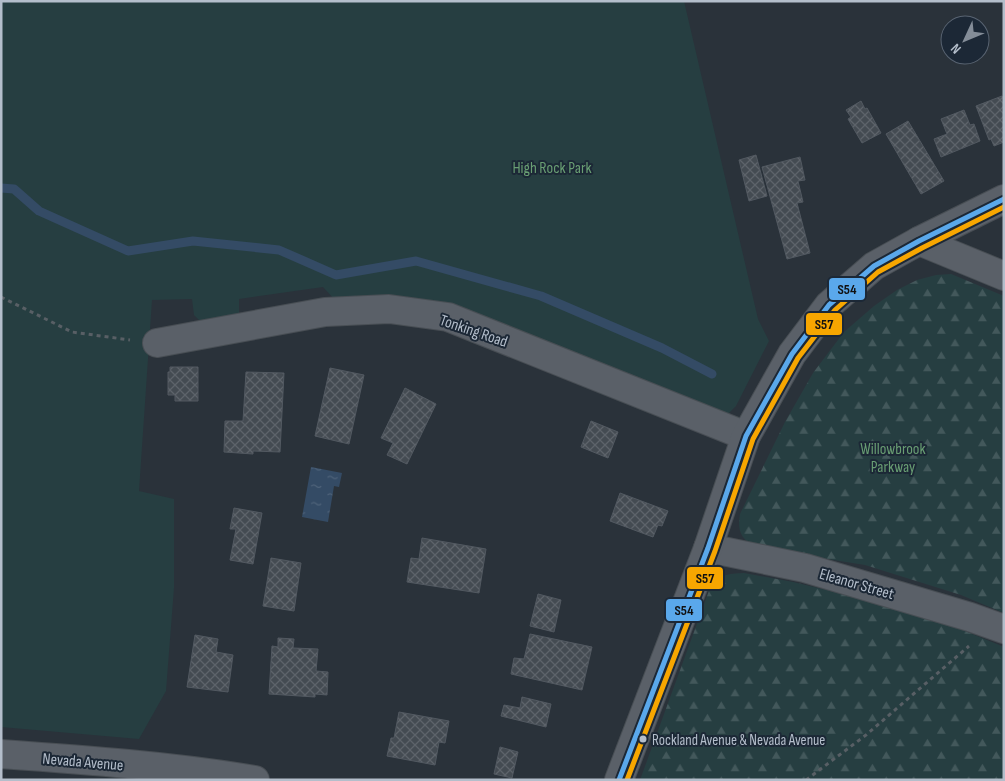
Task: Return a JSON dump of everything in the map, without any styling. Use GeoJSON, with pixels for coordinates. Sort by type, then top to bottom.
{"type":"FeatureCollection","features":[{"type":"Feature","properties":{"kind":"street"},"geometry":{"type":"LineString","coordinates":[[619,780],[708,548],[746,436],[792,354],[829,305],[874,266],[1004,198]]}},
{"type":"Feature","properties":{"kind":"street"},"geometry":{"type":"LineString","coordinates":[[919,241],[1004,276]]}},
{"type":"Feature","properties":{"kind":"street","name":"Tonking Road"},"geometry":{"type":"LineString","coordinates":[[157,344],[325,312],[389,309],[448,317],[746,436]]}},
{"type":"Feature","properties":{"kind":"street","name":"Eleanor Street"},"geometry":{"type":"LineString","coordinates":[[708,548],[805,568],[970,617],[1004,629]]}},
{"type":"Feature","properties":{"kind":"street","name":"Nevada Avenue"},"geometry":{"type":"LineString","coordinates":[[1,754],[103,761],[255,780]]}},
{"type":"Feature","properties":{"kind":"path"},"geometry":{"type":"LineString","coordinates":[[1,297],[72,332],[157,344]]}},
{"type":"Feature","properties":{"kind":"path"},"geometry":{"type":"LineString","coordinates":[[806,780],[866,735],[970,646]]}},
{"type":"Feature","properties":{"kind":"green space","name":"High Rock Park"},"geometry":{"type":"Polygon","coordinates":[[[1,1],[684,1],[758,319],[769,341],[736,406],[729,413],[720,416],[456,307],[396,295],[334,299],[323,287],[239,299],[239,314],[201,322],[194,315],[192,299],[152,300],[139,491],[174,499],[174,588],[166,691],[139,739],[1,727],[1,1]]]}},
{"type":"Feature","properties":{"kind":"green space","name":"Willowbrook Parkway"},"geometry":{"type":"Polygon","coordinates":[[[951,274],[1004,296],[1004,613],[961,595],[865,565],[758,547],[744,538],[739,528],[740,514],[785,422],[813,373],[844,332],[874,306],[897,290],[917,280],[936,275],[951,274]]]}},
{"type":"Feature","properties":{"kind":"green space"},"geometry":{"type":"Polygon","coordinates":[[[744,573],[793,582],[894,606],[1004,647],[1004,780],[640,780],[710,588],[720,577],[744,573]]]}},
{"type":"Feature","properties":{"kind":"water"},"geometry":{"type":"Polygon","coordinates":[[[311,467],[342,473],[339,487],[334,486],[328,522],[302,517],[311,467]]]}},
{"type":"Feature","properties":{"kind":"building"},"geometry":{"type":"Polygon","coordinates":[[[1002,96],[1004,98],[1004,142],[994,146],[991,139],[989,140],[976,106],[1002,96]]]}},
{"type":"Feature","properties":{"kind":"building"},"geometry":{"type":"Polygon","coordinates":[[[861,101],[881,133],[862,143],[848,119],[851,117],[846,110],[861,101]]]}},
{"type":"Feature","properties":{"kind":"building"},"geometry":{"type":"Polygon","coordinates":[[[964,110],[970,125],[974,124],[980,141],[941,157],[934,139],[947,134],[941,119],[964,110]]]}},
{"type":"Feature","properties":{"kind":"building"},"geometry":{"type":"Polygon","coordinates":[[[908,121],[944,181],[921,194],[886,134],[908,121]]]}},
{"type":"Feature","properties":{"kind":"building"},"geometry":{"type":"Polygon","coordinates":[[[756,155],[767,196],[749,201],[739,160],[756,155]]]}},
{"type":"Feature","properties":{"kind":"building"},"geometry":{"type":"Polygon","coordinates":[[[800,157],[805,180],[798,181],[803,202],[797,203],[810,253],[787,259],[762,167],[800,157]]]}},
{"type":"Feature","properties":{"kind":"building"},"geometry":{"type":"Polygon","coordinates":[[[170,367],[198,367],[198,401],[175,401],[175,395],[168,395],[168,372],[170,372],[170,367]]]}},
{"type":"Feature","properties":{"kind":"building"},"geometry":{"type":"Polygon","coordinates":[[[330,368],[364,375],[349,444],[315,436],[330,368]]]}},
{"type":"Feature","properties":{"kind":"building"},"geometry":{"type":"Polygon","coordinates":[[[246,372],[284,373],[280,452],[253,451],[253,454],[224,452],[225,421],[243,421],[246,372]]]}},
{"type":"Feature","properties":{"kind":"building"},"geometry":{"type":"Polygon","coordinates":[[[405,388],[436,404],[407,464],[387,455],[393,443],[381,438],[405,388]]]}},
{"type":"Feature","properties":{"kind":"building"},"geometry":{"type":"Polygon","coordinates":[[[591,421],[618,432],[608,458],[581,447],[591,421]]]}},
{"type":"Feature","properties":{"kind":"building"},"geometry":{"type":"Polygon","coordinates":[[[620,493],[668,511],[662,526],[658,525],[653,537],[610,521],[620,493]]]}},
{"type":"Feature","properties":{"kind":"building"},"geometry":{"type":"Polygon","coordinates":[[[234,508],[262,513],[253,564],[230,560],[236,529],[230,529],[234,508]]]}},
{"type":"Feature","properties":{"kind":"building"},"geometry":{"type":"Polygon","coordinates":[[[422,538],[486,549],[479,593],[407,582],[411,558],[419,559],[422,538]]]}},
{"type":"Feature","properties":{"kind":"building"},"geometry":{"type":"Polygon","coordinates":[[[271,558],[301,563],[294,611],[263,606],[271,558]]]}},
{"type":"Feature","properties":{"kind":"building"},"geometry":{"type":"Polygon","coordinates":[[[538,594],[561,600],[554,632],[530,626],[538,594]]]}},
{"type":"Feature","properties":{"kind":"building"},"geometry":{"type":"Polygon","coordinates":[[[530,634],[592,647],[582,690],[511,674],[514,658],[524,659],[530,634]]]}},
{"type":"Feature","properties":{"kind":"building"},"geometry":{"type":"Polygon","coordinates":[[[195,635],[218,639],[216,652],[233,655],[228,692],[187,687],[195,635]]]}},
{"type":"Feature","properties":{"kind":"building"},"geometry":{"type":"Polygon","coordinates":[[[278,638],[294,639],[293,648],[318,649],[316,671],[328,672],[327,695],[315,694],[315,697],[269,694],[272,646],[278,647],[278,638]]]}},
{"type":"Feature","properties":{"kind":"building"},"geometry":{"type":"Polygon","coordinates":[[[522,697],[551,704],[546,727],[501,716],[504,705],[520,708],[522,697]]]}},
{"type":"Feature","properties":{"kind":"building"},"geometry":{"type":"Polygon","coordinates":[[[399,712],[449,721],[445,743],[439,742],[435,765],[387,756],[391,738],[394,738],[399,712]]]}},
{"type":"Feature","properties":{"kind":"building"},"geometry":{"type":"Polygon","coordinates":[[[500,747],[518,752],[512,778],[494,774],[500,747]]]}},
{"type":"Feature","properties":{"kind":"waterway"},"geometry":{"type":"LineString","coordinates":[[1,188],[14,189],[39,211],[128,251],[193,241],[279,250],[336,275],[416,261],[541,296],[662,348],[712,374]]}},
{"type":"Feature","properties":{"kind":"transit line","name":"S54"},"geometry":{"type":"LineString","coordinates":[[619,780],[708,548],[746,436],[792,354],[829,305],[874,266],[919,241],[1004,199]]}},
{"type":"Feature","properties":{"kind":"transit line","name":"S57"},"geometry":{"type":"LineString","coordinates":[[627,780],[715,551],[753,439],[798,358],[835,310],[878,272],[1004,207]]}},
{"type":"Feature","properties":{"kind":"place","name":"Rockland Avenue & Nevada Avenue"},"geometry":{"type":"Point","coordinates":[643,739]}}]}
